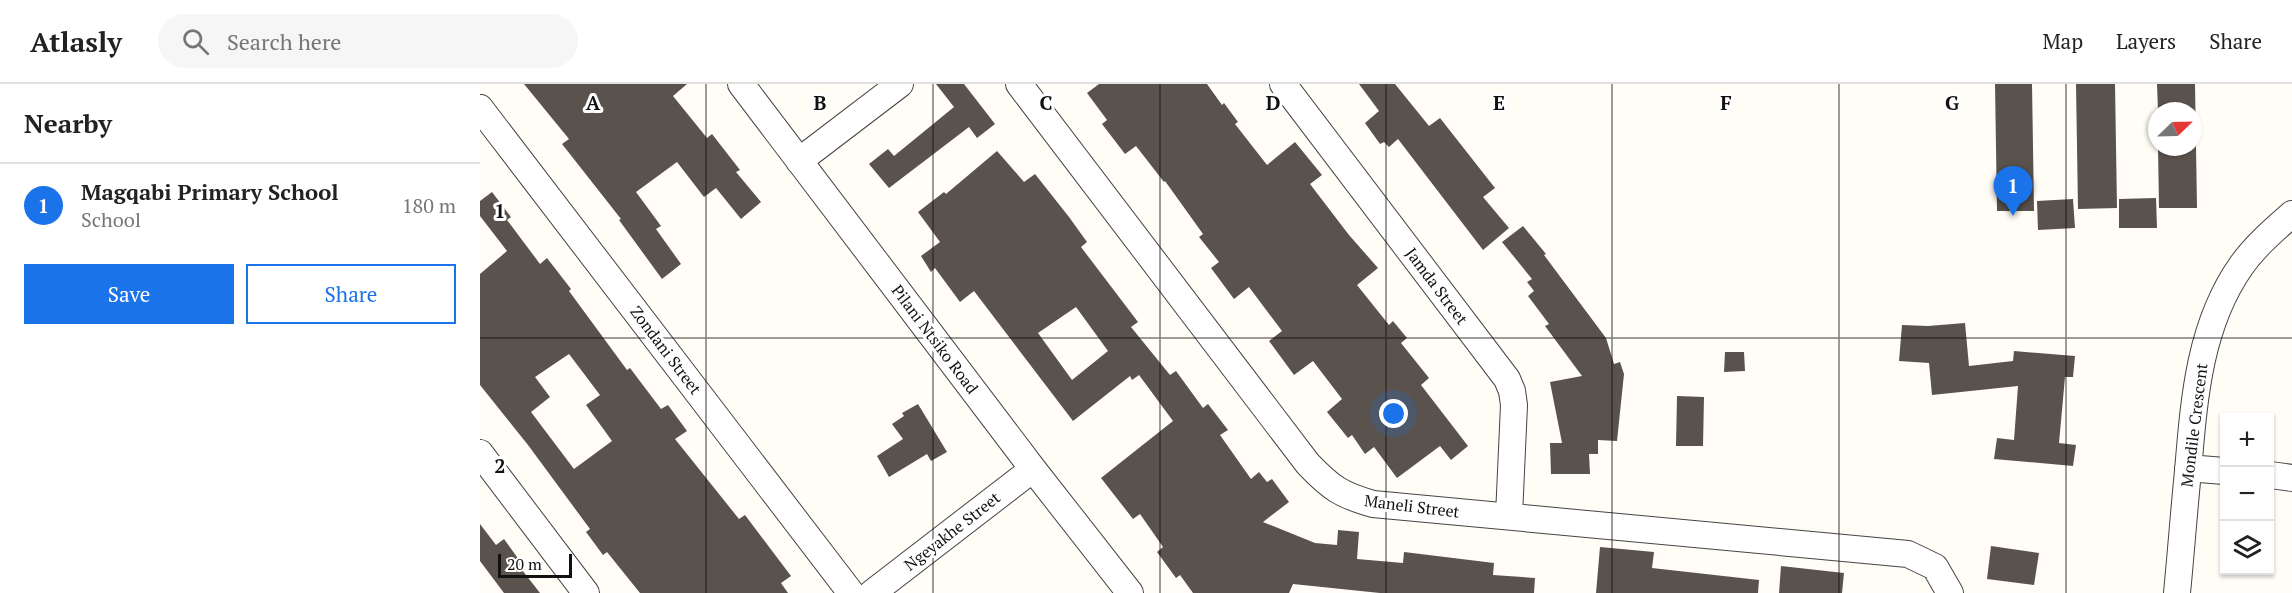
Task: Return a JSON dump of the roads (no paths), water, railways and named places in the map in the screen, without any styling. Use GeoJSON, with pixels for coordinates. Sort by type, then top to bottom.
{"type":"FeatureCollection","features":[{"type":"Feature","properties":{"kind":"street","name":"Pilani Ntsiko Road"},"geometry":{"type":"LineString","coordinates":[[741,84],[1130,593]]}},
{"type":"Feature","properties":{"kind":"street"},"geometry":{"type":"LineString","coordinates":[[799,161],[900,84]]}},
{"type":"Feature","properties":{"kind":"street","name":"Maneli Street"},"geometry":{"type":"LineString","coordinates":[[1019,84],[1308,464],[1336,491],[1350,498],[1373,504],[1908,554],[1935,567],[1950,593]]}},
{"type":"Feature","properties":{"kind":"street","name":"Jamda Street"},"geometry":{"type":"LineString","coordinates":[[1283,84],[1507,379],[1514,405],[1509,516]]}},
{"type":"Feature","properties":{"kind":"street","name":"Zondani Street"},"geometry":{"type":"LineString","coordinates":[[480,108],[851,593]]}},
{"type":"Feature","properties":{"kind":"street","name":"Mondile Crescent"},"geometry":{"type":"LineString","coordinates":[[2177,593],[2192,420],[2200,361],[2216,312],[2241,266],[2267,236],[2292,214]]}},
{"type":"Feature","properties":{"kind":"street"},"geometry":{"type":"LineString","coordinates":[[480,453],[586,593]]}},
{"type":"Feature","properties":{"kind":"street"},"geometry":{"type":"LineString","coordinates":[[2188,468],[2220,471]]}},
{"type":"Feature","properties":{"kind":"street","name":"Ngeyakhe Street"},"geometry":{"type":"LineString","coordinates":[[872,593],[1033,469]]}},
{"type":"Feature","properties":{"kind":"street"},"geometry":{"type":"LineString","coordinates":[[2274,476],[2292,478]]}},
{"type":"Feature","properties":{"kind":"place","name":"Magqabi Primary School"},"geometry":{"type":"Point","coordinates":[2013,216]}}]}
